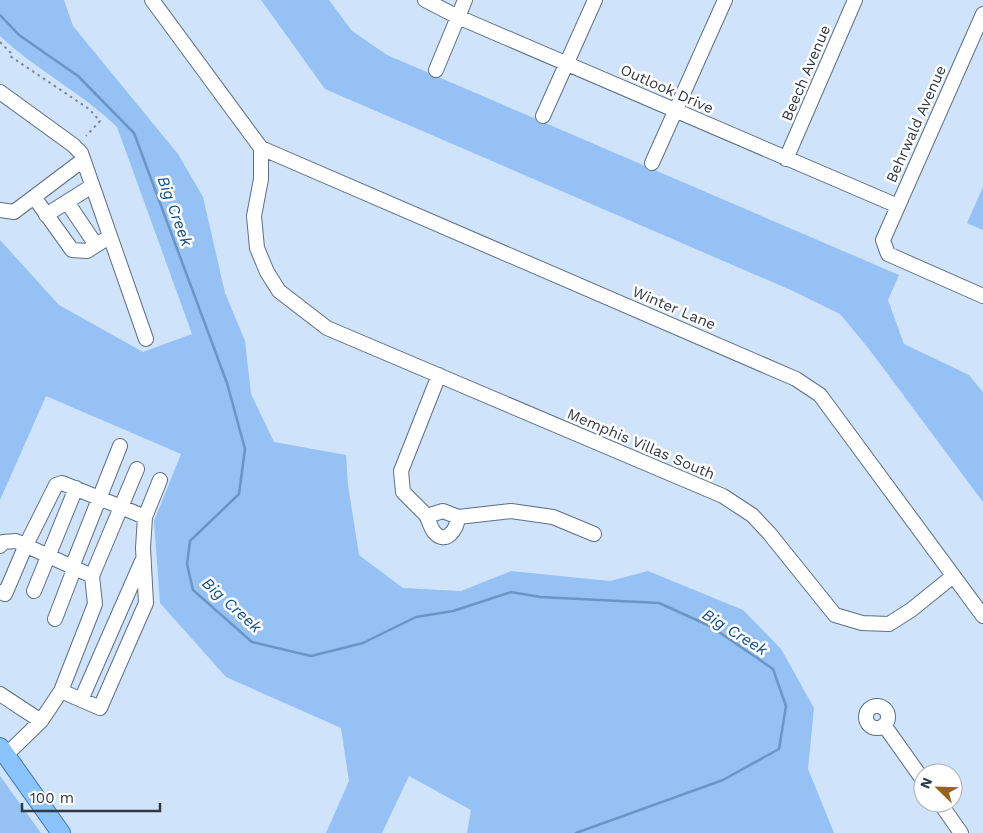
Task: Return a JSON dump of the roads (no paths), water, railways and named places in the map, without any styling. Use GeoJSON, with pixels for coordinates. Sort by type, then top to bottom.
{"type":"FeatureCollection","features":[{"type":"Feature","properties":{"kind":"main road"},"geometry":{"type":"LineString","coordinates":[[3,751],[61,833]]}},
{"type":"Feature","properties":{"kind":"street"},"geometry":{"type":"LineString","coordinates":[[152,0],[261,148]]}},
{"type":"Feature","properties":{"kind":"street","name":"Outlook Drive"},"geometry":{"type":"LineString","coordinates":[[425,0],[458,17],[676,112],[898,206]]}},
{"type":"Feature","properties":{"kind":"street"},"geometry":{"type":"LineString","coordinates":[[436,70],[465,0]]}},
{"type":"Feature","properties":{"kind":"street"},"geometry":{"type":"LineString","coordinates":[[543,116],[595,0]]}},
{"type":"Feature","properties":{"kind":"street"},"geometry":{"type":"LineString","coordinates":[[652,163],[725,0]]}},
{"type":"Feature","properties":{"kind":"street","name":"Beech Avenue"},"geometry":{"type":"LineString","coordinates":[[786,159],[855,0]]}},
{"type":"Feature","properties":{"kind":"street","name":"Behrwald Avenue"},"geometry":{"type":"LineString","coordinates":[[983,14],[883,240],[884,248],[888,254],[983,296]]}},
{"type":"Feature","properties":{"kind":"street"},"geometry":{"type":"LineString","coordinates":[[0,92],[73,145],[83,160],[146,339]]}},
{"type":"Feature","properties":{"kind":"street","name":"Memphis Villas South"},"geometry":{"type":"LineString","coordinates":[[261,148],[261,179],[254,216],[257,248],[267,272],[279,291],[327,328],[723,496],[752,515],[769,532],[835,615],[862,623],[889,624],[911,610],[952,576]]}},
{"type":"Feature","properties":{"kind":"street","name":"Winter Lane"},"geometry":{"type":"LineString","coordinates":[[261,148],[796,379],[820,395],[983,616]]}},
{"type":"Feature","properties":{"kind":"street"},"geometry":{"type":"LineString","coordinates":[[0,210],[14,212],[83,160]]}},
{"type":"Feature","properties":{"kind":"street"},"geometry":{"type":"LineString","coordinates":[[46,215],[92,186]]}},
{"type":"Feature","properties":{"kind":"street"},"geometry":{"type":"LineString","coordinates":[[34,197],[72,250],[87,251],[109,238]]}},
{"type":"Feature","properties":{"kind":"street"},"geometry":{"type":"LineString","coordinates":[[67,202],[96,245]]}},
{"type":"Feature","properties":{"kind":"street"},"geometry":{"type":"LineString","coordinates":[[439,375],[402,471],[403,492],[427,516],[435,533],[446,537],[455,529],[458,516]]}},
{"type":"Feature","properties":{"kind":"street"},"geometry":{"type":"LineString","coordinates":[[55,619],[73,572],[72,566],[120,446]]}},
{"type":"Feature","properties":{"kind":"street"},"geometry":{"type":"LineString","coordinates":[[3,751],[41,721],[61,691],[95,604],[92,576],[137,469]]}},
{"type":"Feature","properties":{"kind":"street"},"geometry":{"type":"LineString","coordinates":[[61,691],[100,708],[146,604],[145,517],[160,480]]}},
{"type":"Feature","properties":{"kind":"street"},"geometry":{"type":"LineString","coordinates":[[0,592],[5,594],[26,545],[56,485],[62,483],[76,488],[145,517]]}},
{"type":"Feature","properties":{"kind":"street"},"geometry":{"type":"LineString","coordinates":[[34,591],[76,488]]}},
{"type":"Feature","properties":{"kind":"street"},"geometry":{"type":"LineString","coordinates":[[427,516],[443,511],[458,516],[511,510],[553,517],[594,534]]}},
{"type":"Feature","properties":{"kind":"street"},"geometry":{"type":"LineString","coordinates":[[0,546],[2,542],[16,540],[92,576]]}},
{"type":"Feature","properties":{"kind":"street"},"geometry":{"type":"LineString","coordinates":[[81,700],[144,558]]}},
{"type":"Feature","properties":{"kind":"street"},"geometry":{"type":"LineString","coordinates":[[0,694],[41,721]]}},
{"type":"Feature","properties":{"kind":"street"},"geometry":{"type":"LineString","coordinates":[[884,725],[913,766]]}},
{"type":"Feature","properties":{"kind":"street"},"geometry":{"type":"LineString","coordinates":[[947,813],[961,833]]}},
{"type":"Feature","properties":{"kind":"waterway","name":"Big Creek"},"geometry":{"type":"LineString","coordinates":[[0,15],[19,35],[78,76],[134,133],[227,383],[245,449],[239,494],[190,541],[187,564],[193,590],[252,642],[311,656],[363,643],[416,617],[453,611],[511,592],[540,597],[659,603],[710,626],[773,669],[786,706],[779,749],[723,780],[576,833]]}}]}
